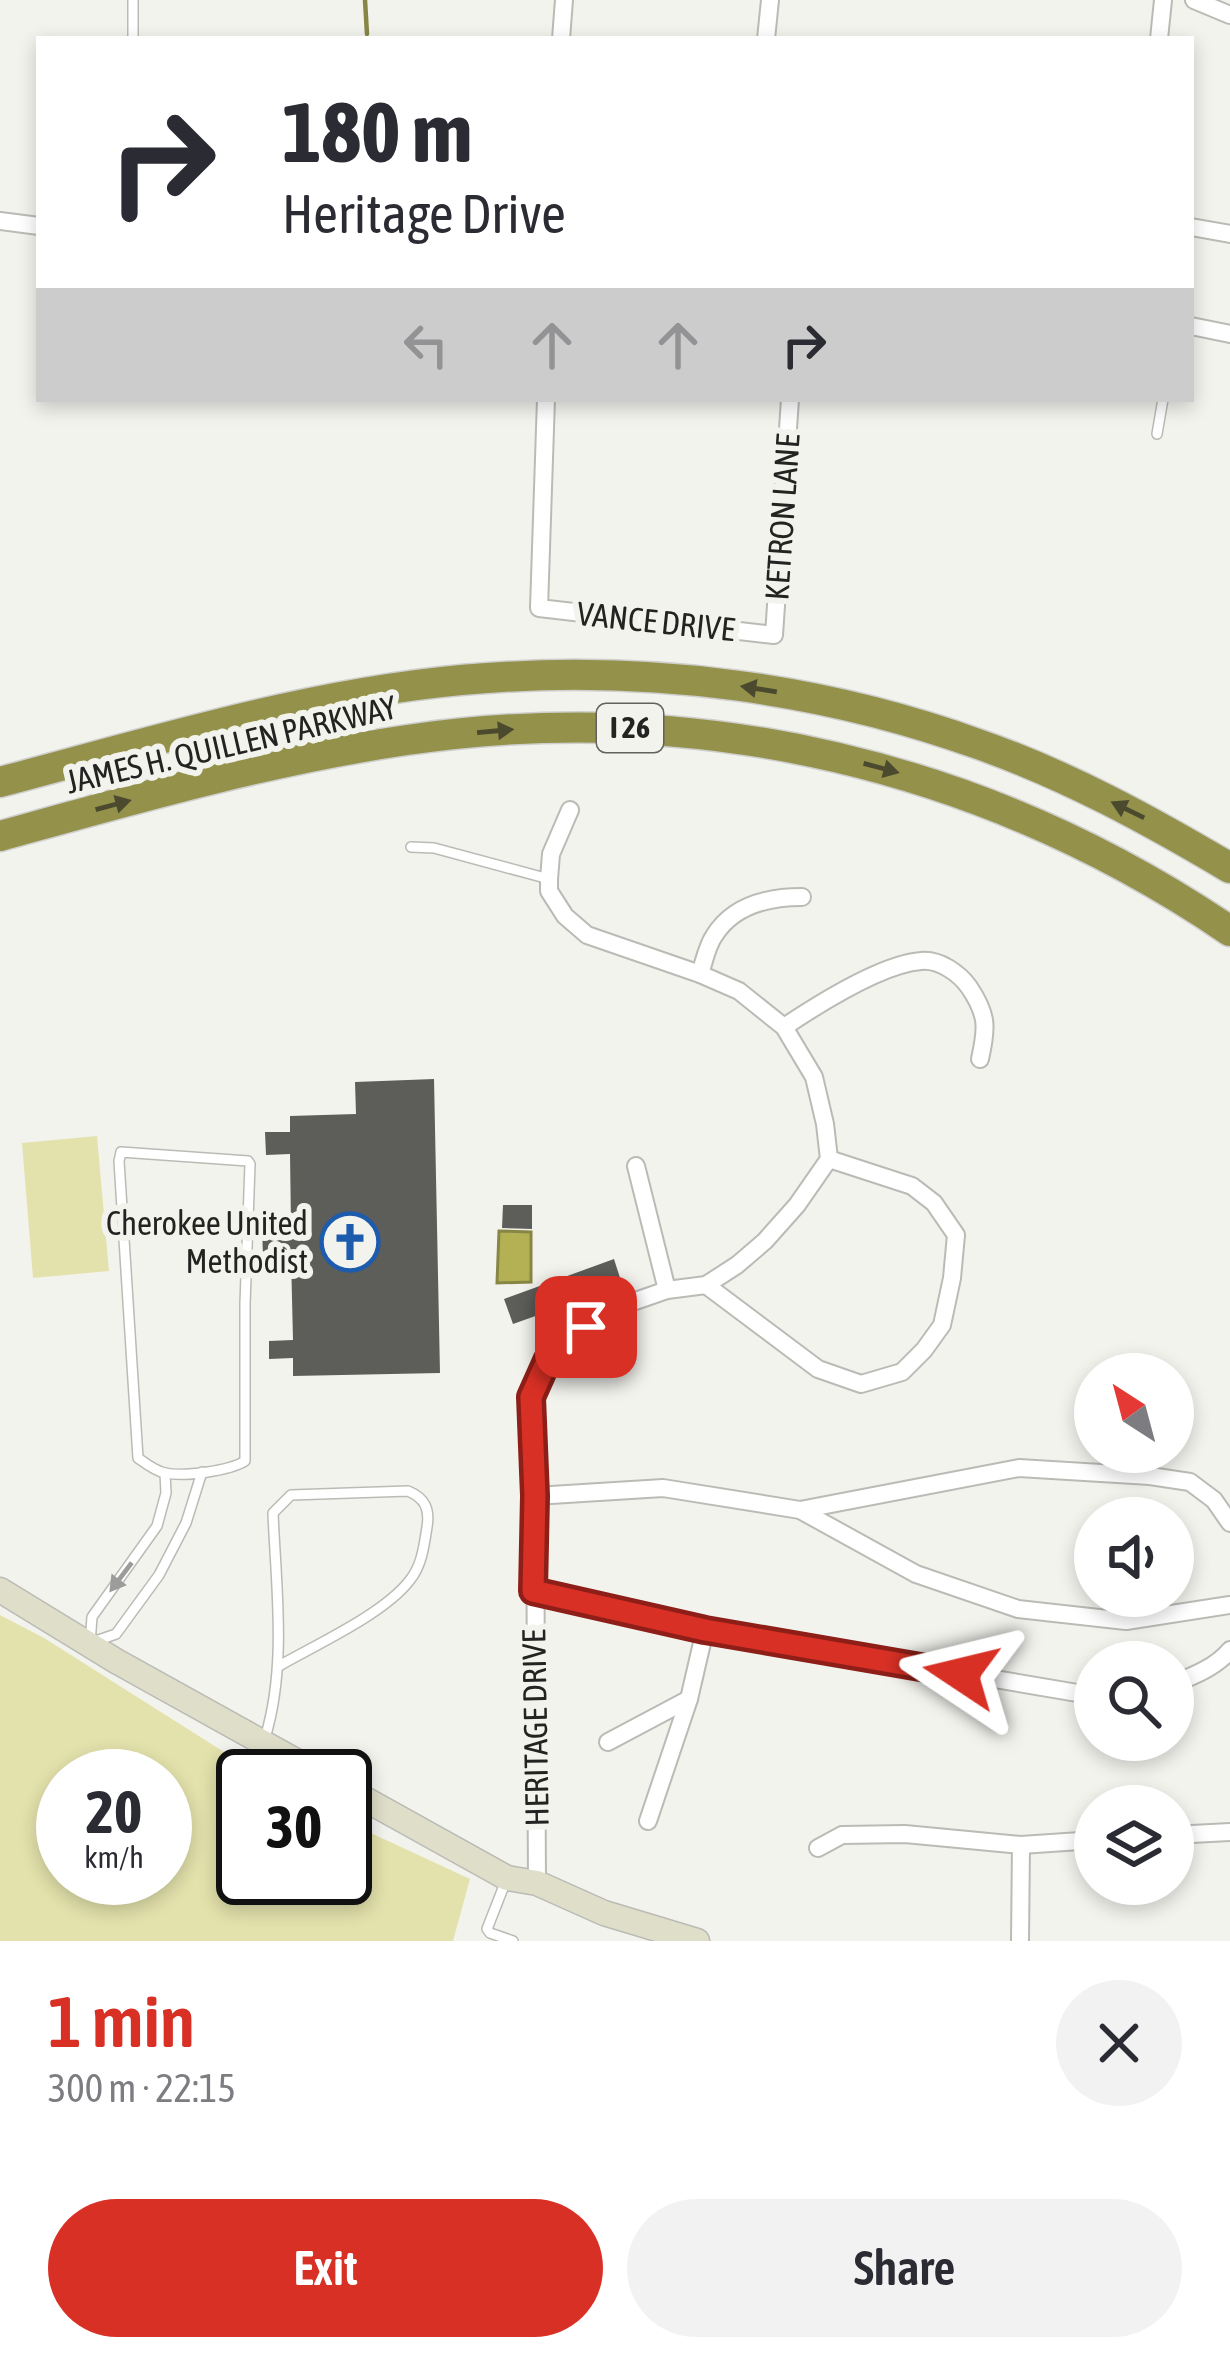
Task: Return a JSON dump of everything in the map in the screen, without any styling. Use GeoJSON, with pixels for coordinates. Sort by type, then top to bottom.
{"type":"FeatureCollection","features":[{"type":"Feature","properties":{"kind":"highway","name":"JAMES H. QUILLEN PARKWAY"},"geometry":{"type":"LineString","coordinates":[[0,782],[200,728],[413,687],[572,675],[657,679],[806,697],[980,744],[1151,820],[1230,868]]}},
{"type":"Feature","properties":{"kind":"highway","name":"JAMES H. QUILLEN PARKWAY"},"geometry":{"type":"LineString","coordinates":[[0,836],[232,774],[411,739],[524,729],[670,730],[772,743],[926,780],[1076,840],[1230,932]]}},
{"type":"Feature","properties":{"kind":"main road"},"geometry":{"type":"LineString","coordinates":[[0,1590],[274,1749]]}},
{"type":"Feature","properties":{"kind":"main road"},"geometry":{"type":"LineString","coordinates":[[372,1803],[507,1878],[537,1883],[655,1934],[697,1941]]}},
{"type":"Feature","properties":{"kind":"street"},"geometry":{"type":"LineString","coordinates":[[561,36],[564,0]]}},
{"type":"Feature","properties":{"kind":"street"},"geometry":{"type":"LineString","coordinates":[[766,36],[770,0]]}},
{"type":"Feature","properties":{"kind":"street"},"geometry":{"type":"LineString","coordinates":[[1159,36],[1162,0]]}},
{"type":"Feature","properties":{"kind":"street"},"geometry":{"type":"LineString","coordinates":[[1194,0],[1230,15]]}},
{"type":"Feature","properties":{"kind":"street"},"geometry":{"type":"LineString","coordinates":[[0,221],[36,226]]}},
{"type":"Feature","properties":{"kind":"street"},"geometry":{"type":"LineString","coordinates":[[1194,228],[1230,234]]}},
{"type":"Feature","properties":{"kind":"street"},"geometry":{"type":"LineString","coordinates":[[1194,327],[1230,334]]}},
{"type":"Feature","properties":{"kind":"street","name":"VANCE DRIVE"},"geometry":{"type":"LineString","coordinates":[[546,402],[539,608],[774,635]]}},
{"type":"Feature","properties":{"kind":"street","name":"KETRON LANE"},"geometry":{"type":"LineString","coordinates":[[774,635],[790,402]]}},
{"type":"Feature","properties":{"kind":"street"},"geometry":{"type":"LineString","coordinates":[[570,810],[551,854],[549,879],[549,891],[565,916],[587,935],[740,991],[784,1027],[814,1077],[830,1160],[912,1186],[934,1203],[956,1235],[942,1325],[902,1372],[861,1384],[818,1369],[706,1285]]}},
{"type":"Feature","properties":{"kind":"street"},"geometry":{"type":"LineString","coordinates":[[700,974],[713,936],[733,915],[754,903],[802,897]]}},
{"type":"Feature","properties":{"kind":"street"},"geometry":{"type":"LineString","coordinates":[[784,1027],[863,982],[920,960],[938,962],[964,981],[978,1000],[988,1025],[980,1059]]}},
{"type":"Feature","properties":{"kind":"street","name":"HERITAGE DRIVE"},"geometry":{"type":"LineString","coordinates":[[537,1883],[531,1397],[548,1359],[586,1327],[624,1305],[667,1290],[706,1285],[737,1265],[797,1205],[830,1160]]}},
{"type":"Feature","properties":{"kind":"street"},"geometry":{"type":"LineString","coordinates":[[636,1166],[667,1290]]}},
{"type":"Feature","properties":{"kind":"street"},"geometry":{"type":"LineString","coordinates":[[800,1510],[1019,1468],[1190,1482],[1214,1501],[1230,1523]]}},
{"type":"Feature","properties":{"kind":"street"},"geometry":{"type":"LineString","coordinates":[[535,1496],[663,1488],[800,1510],[916,1574],[1018,1609],[1126,1622],[1230,1605]]}},
{"type":"Feature","properties":{"kind":"street"},"geometry":{"type":"LineString","coordinates":[[533,1591],[705,1630],[1074,1692]]}},
{"type":"Feature","properties":{"kind":"street"},"geometry":{"type":"LineString","coordinates":[[648,1821],[689,1700],[705,1630]]}},
{"type":"Feature","properties":{"kind":"street"},"geometry":{"type":"LineString","coordinates":[[1194,1676],[1230,1650]]}},
{"type":"Feature","properties":{"kind":"street"},"geometry":{"type":"LineString","coordinates":[[608,1742],[689,1700]]}},
{"type":"Feature","properties":{"kind":"street"},"geometry":{"type":"LineString","coordinates":[[1194,1834],[1230,1832]]}},
{"type":"Feature","properties":{"kind":"street"},"geometry":{"type":"LineString","coordinates":[[818,1848],[842,1835],[905,1834],[1021,1845],[1074,1841]]}},
{"type":"Feature","properties":{"kind":"street"},"geometry":{"type":"LineString","coordinates":[[1020,1941],[1021,1845]]}},
{"type":"Feature","properties":{"kind":"lane"},"geometry":{"type":"LineString","coordinates":[[134,0],[134,36]]}},
{"type":"Feature","properties":{"kind":"lane"},"geometry":{"type":"LineString","coordinates":[[1157,434],[1162,402]]}},
{"type":"Feature","properties":{"kind":"lane"},"geometry":{"type":"LineString","coordinates":[[411,847],[434,848],[549,879]]}},
{"type":"Feature","properties":{"kind":"lane"},"geometry":{"type":"LineString","coordinates":[[121,1152],[250,1164],[245,1460],[239,1466],[165,1473],[138,1458],[121,1152]]}},
{"type":"Feature","properties":{"kind":"lane"},"geometry":{"type":"LineString","coordinates":[[165,1473],[166,1492],[157,1526],[92,1617],[90,1643],[116,1634],[159,1575],[186,1523],[202,1472]]}},
{"type":"Feature","properties":{"kind":"lane"},"geometry":{"type":"LineString","coordinates":[[263,1743],[279,1666],[273,1513],[291,1495],[408,1491],[420,1496],[428,1518],[423,1554],[413,1577],[391,1600],[279,1666]]}},
{"type":"Feature","properties":{"kind":"lane"},"geometry":{"type":"LineString","coordinates":[[507,1878],[487,1929],[489,1937],[513,1941]]}},
{"type":"Feature","properties":{"kind":"green space"},"geometry":{"type":"Polygon","coordinates":[[[97,1136],[109,1271],[33,1278],[22,1143],[97,1136]]]}},
{"type":"Feature","properties":{"kind":"green space"},"geometry":{"type":"Polygon","coordinates":[[[0,1615],[219,1749],[216,1905],[372,1905],[372,1834],[470,1879],[453,1941],[0,1941],[0,1615]]]}},
{"type":"Feature","properties":{"kind":"shaded area"},"geometry":{"type":"Polygon","coordinates":[[[499,1231],[531,1232],[531,1282],[497,1283],[499,1231]]]}},
{"type":"Feature","properties":{"kind":"building","name":"Cherokee United Methodist"},"geometry":{"type":"Polygon","coordinates":[[[434,1079],[440,1373],[293,1376],[293,1358],[269,1359],[269,1341],[293,1340],[291,1257],[263,1257],[262,1227],[291,1226],[290,1154],[266,1155],[265,1132],[290,1132],[290,1116],[356,1114],[355,1082],[434,1079]]]}},
{"type":"Feature","properties":{"kind":"building"},"geometry":{"type":"Polygon","coordinates":[[[503,1205],[532,1205],[532,1229],[502,1228],[503,1205]]]}},
{"type":"Feature","properties":{"kind":"building"},"geometry":{"type":"Polygon","coordinates":[[[614,1259],[621,1281],[513,1324],[504,1299],[614,1259]]]}},
{"type":"Feature","properties":{"kind":"waterway"},"geometry":{"type":"LineString","coordinates":[[365,0],[367,34]]}},
{"type":"Feature","properties":{"kind":"place","name":"Cherokee United Methodist"},"geometry":{"type":"Point","coordinates":[350,1242]}},
{"type":"Feature","properties":{"kind":"route"},"geometry":{"type":"LineString","coordinates":[[586,1327],[548,1359],[531,1397],[533,1591],[705,1630],[961,1674]]}}]}
